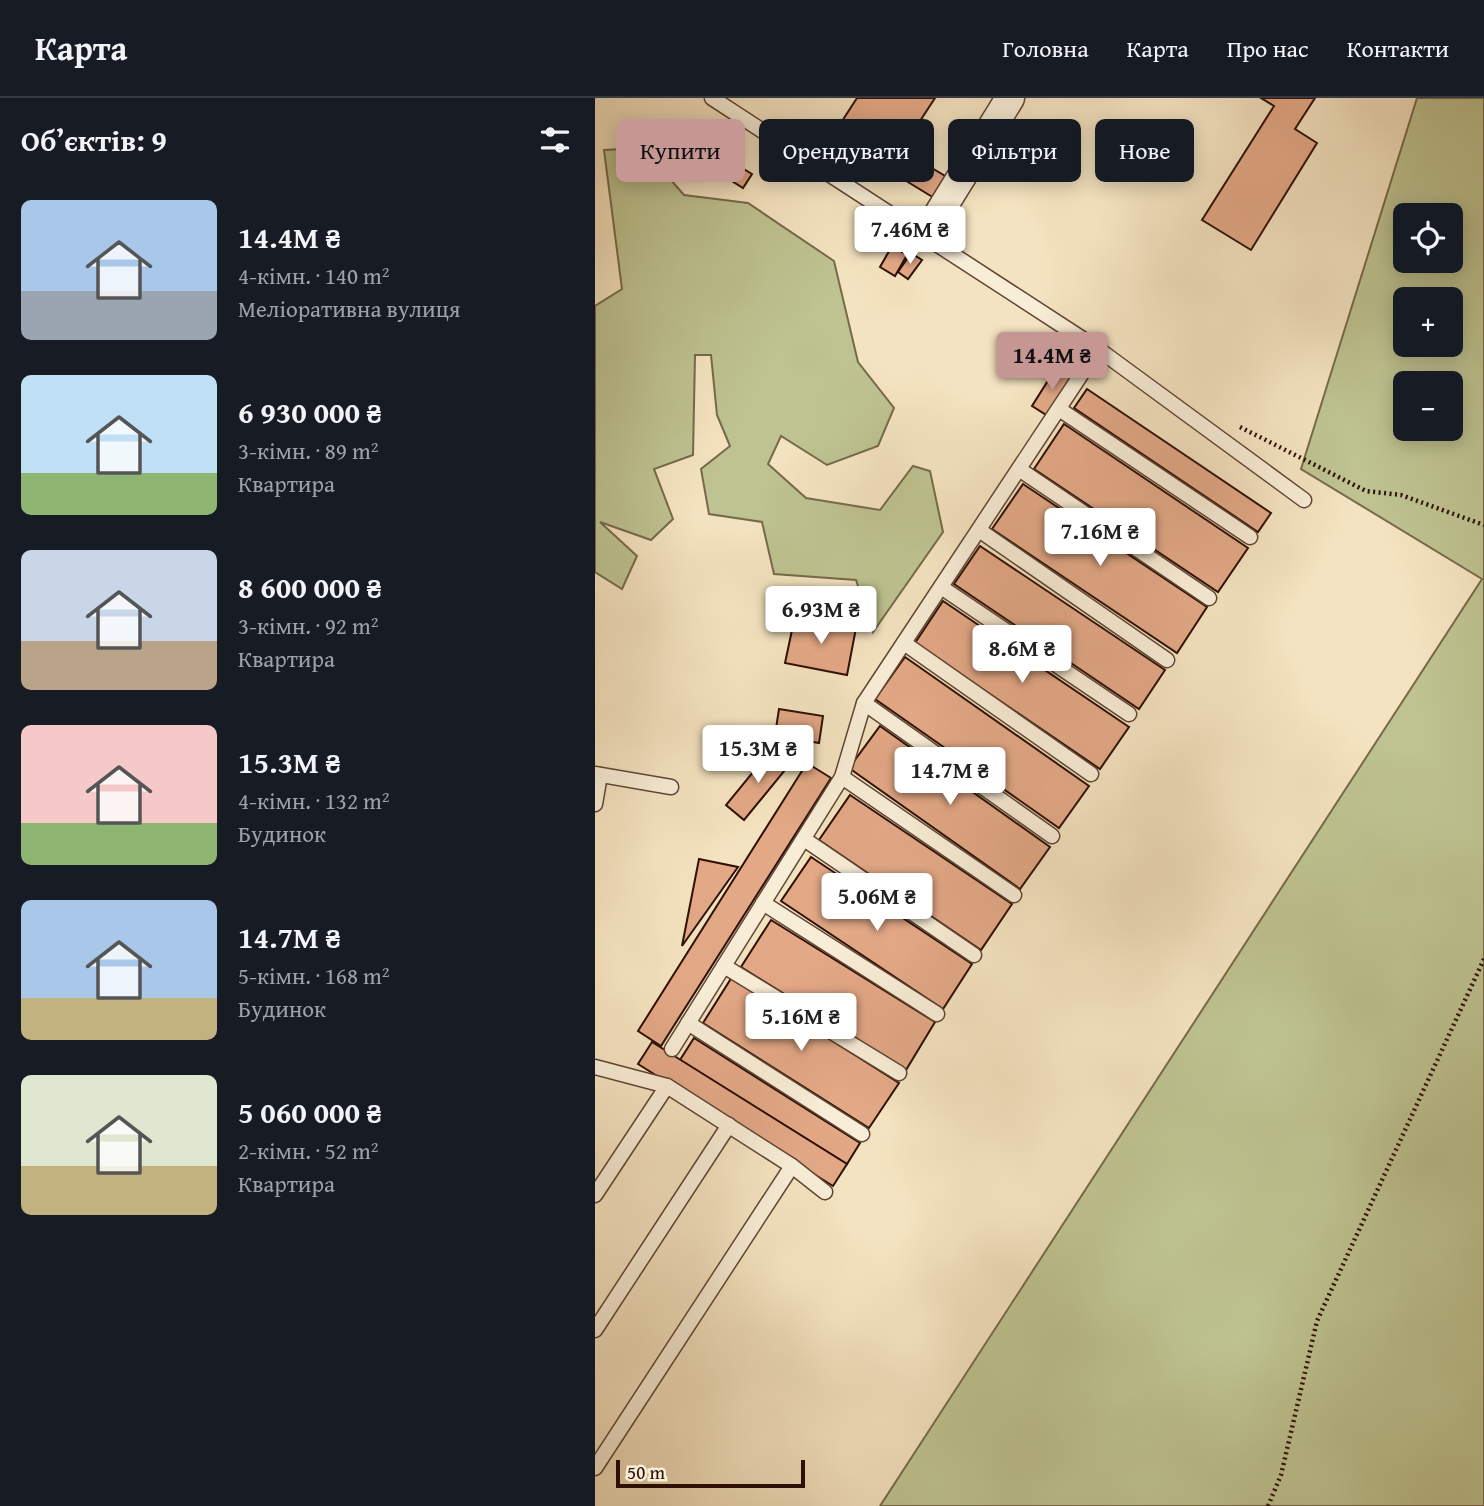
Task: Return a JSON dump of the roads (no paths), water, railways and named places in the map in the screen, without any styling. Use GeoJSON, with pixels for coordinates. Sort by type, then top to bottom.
{"type":"FeatureCollection","features":[{"type":"Feature","properties":{"kind":"street"},"geometry":{"type":"LineString","coordinates":[[925,236],[1010,98]]}},
{"type":"Feature","properties":{"kind":"lane"},"geometry":{"type":"LineString","coordinates":[[712,98],[1098,349],[1304,500]]}},
{"type":"Feature","properties":{"kind":"lane"},"geometry":{"type":"LineString","coordinates":[[925,236],[942,211]]}},
{"type":"Feature","properties":{"kind":"lane"},"geometry":{"type":"LineString","coordinates":[[673,1049],[842,777],[864,703],[1098,349]]}},
{"type":"Feature","properties":{"kind":"lane"},"geometry":{"type":"LineString","coordinates":[[1059,409],[1250,537]]}},
{"type":"Feature","properties":{"kind":"lane"},"geometry":{"type":"LineString","coordinates":[[1019,469],[1209,598]]}},
{"type":"Feature","properties":{"kind":"lane"},"geometry":{"type":"LineString","coordinates":[[979,530],[1167,660]]}},
{"type":"Feature","properties":{"kind":"lane"},"geometry":{"type":"LineString","coordinates":[[941,587],[1129,714]]}},
{"type":"Feature","properties":{"kind":"lane"},"geometry":{"type":"LineString","coordinates":[[904,643],[1091,774]]}},
{"type":"Feature","properties":{"kind":"lane"},"geometry":{"type":"LineString","coordinates":[[864,703],[1052,836]]}},
{"type":"Feature","properties":{"kind":"lane"},"geometry":{"type":"LineString","coordinates":[[595,804],[597,774],[671,786]]}},
{"type":"Feature","properties":{"kind":"lane"},"geometry":{"type":"LineString","coordinates":[[842,777],[1014,895]]}},
{"type":"Feature","properties":{"kind":"lane"},"geometry":{"type":"LineString","coordinates":[[804,839],[974,955]]}},
{"type":"Feature","properties":{"kind":"lane"},"geometry":{"type":"LineString","coordinates":[[763,903],[937,1014]]}},
{"type":"Feature","properties":{"kind":"lane"},"geometry":{"type":"LineString","coordinates":[[724,966],[899,1073]]}},
{"type":"Feature","properties":{"kind":"lane"},"geometry":{"type":"LineString","coordinates":[[688,1023],[862,1134]]}},
{"type":"Feature","properties":{"kind":"lane"},"geometry":{"type":"LineString","coordinates":[[595,1067],[667,1086],[792,1166],[825,1192]]}},
{"type":"Feature","properties":{"kind":"lane"},"geometry":{"type":"LineString","coordinates":[[595,1195],[667,1086]]}},
{"type":"Feature","properties":{"kind":"lane"},"geometry":{"type":"LineString","coordinates":[[595,1331],[729,1125]]}},
{"type":"Feature","properties":{"kind":"lane"},"geometry":{"type":"LineString","coordinates":[[595,1468],[792,1166]]}}]}
